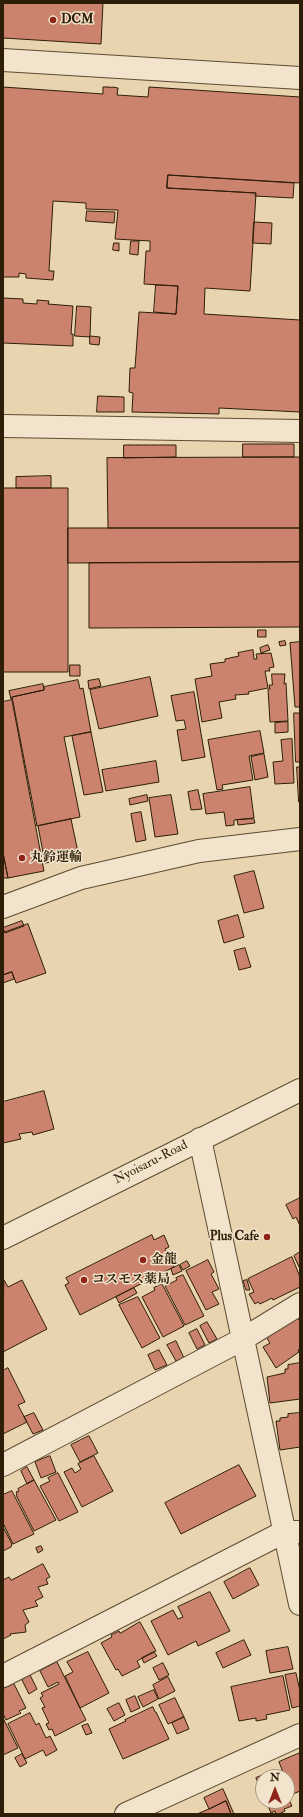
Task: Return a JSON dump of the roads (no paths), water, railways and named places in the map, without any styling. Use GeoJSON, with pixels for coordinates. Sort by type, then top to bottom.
{"type":"FeatureCollection","features":[{"type":"Feature","properties":{"kind":"street"},"geometry":{"type":"LineString","coordinates":[[3,60],[300,78]]}},
{"type":"Feature","properties":{"kind":"street"},"geometry":{"type":"LineString","coordinates":[[3,426],[300,431]]}},
{"type":"Feature","properties":{"kind":"street"},"geometry":{"type":"LineString","coordinates":[[3,907],[81,878],[200,851],[300,839]]}},
{"type":"Feature","properties":{"kind":"street","name":"Nyoisaru-Road"},"geometry":{"type":"LineString","coordinates":[[3,1238],[300,1090]]}},
{"type":"Feature","properties":{"kind":"street"},"geometry":{"type":"LineString","coordinates":[[200,1139],[243,1339],[292,1532],[300,1604]]}},
{"type":"Feature","properties":{"kind":"street"},"geometry":{"type":"LineString","coordinates":[[3,1465],[243,1339],[300,1304]]}},
{"type":"Feature","properties":{"kind":"street"},"geometry":{"type":"LineString","coordinates":[[3,1676],[292,1532]]}},
{"type":"Feature","properties":{"kind":"street"},"geometry":{"type":"LineString","coordinates":[[126,1814],[300,1735]]}},
{"type":"Feature","properties":{"kind":"place","name":"DCM"},"geometry":{"type":"Point","coordinates":[53,20]}},
{"type":"Feature","properties":{"kind":"place","name":"丸鈴運輸"},"geometry":{"type":"Point","coordinates":[22,858]}},
{"type":"Feature","properties":{"kind":"place","name":"Plus Cafe"},"geometry":{"type":"Point","coordinates":[267,1237]}},
{"type":"Feature","properties":{"kind":"place","name":"金龍"},"geometry":{"type":"Point","coordinates":[143,1260]}},
{"type":"Feature","properties":{"kind":"place","name":"コスモス薬局"},"geometry":{"type":"Point","coordinates":[84,1280]}}]}
